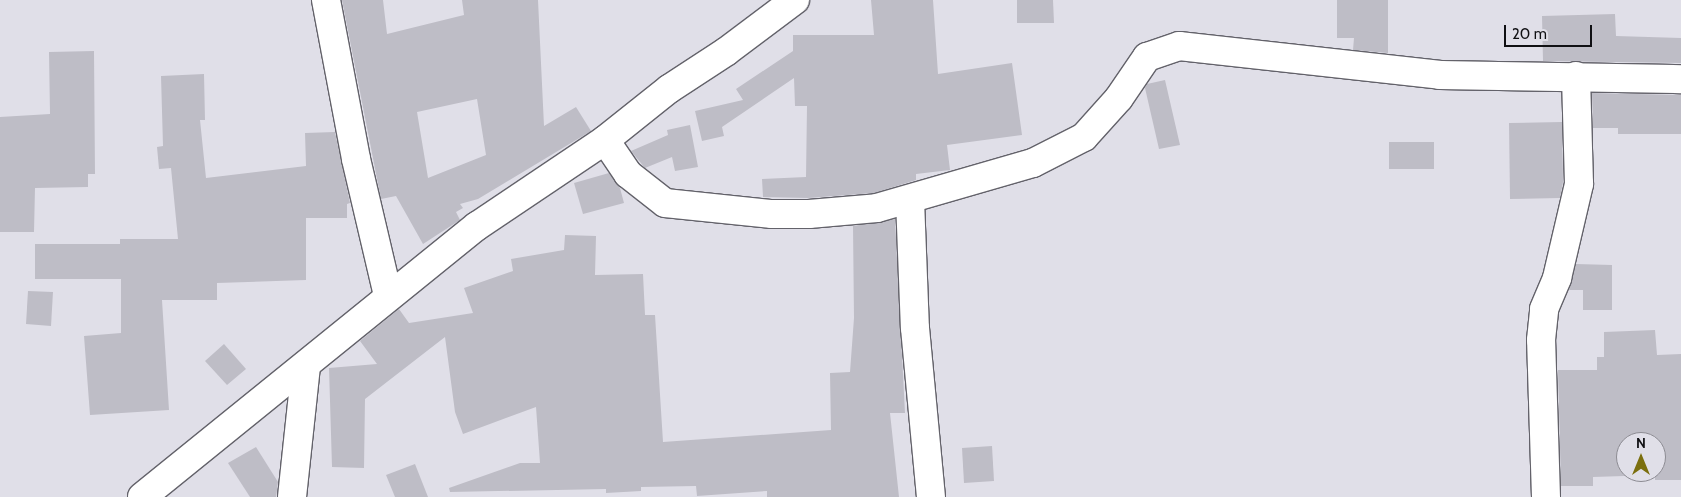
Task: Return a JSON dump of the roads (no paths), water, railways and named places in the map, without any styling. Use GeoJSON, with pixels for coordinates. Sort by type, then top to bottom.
{"type":"FeatureCollection","features":[{"type":"Feature","properties":{"kind":"street"},"geometry":{"type":"LineString","coordinates":[[326,0],[356,159],[388,295]]}},
{"type":"Feature","properties":{"kind":"street"},"geometry":{"type":"LineString","coordinates":[[142,497],[222,430],[306,366],[388,295],[477,226],[605,140],[668,89],[728,51],[794,0]]}},
{"type":"Feature","properties":{"kind":"street"},"geometry":{"type":"LineString","coordinates":[[605,140],[628,174],[665,203],[762,214],[809,214],[877,208],[1033,163],[1084,137],[1119,98],[1148,57],[1179,46],[1440,75],[1681,79]]}},
{"type":"Feature","properties":{"kind":"street"},"geometry":{"type":"LineString","coordinates":[[1546,497],[1541,340],[1544,309],[1557,278],[1579,184],[1576,76]]}},
{"type":"Feature","properties":{"kind":"street"},"geometry":{"type":"LineString","coordinates":[[910,200],[915,328],[931,497]]}},
{"type":"Feature","properties":{"kind":"street"},"geometry":{"type":"LineString","coordinates":[[292,497],[306,366]]}}]}
